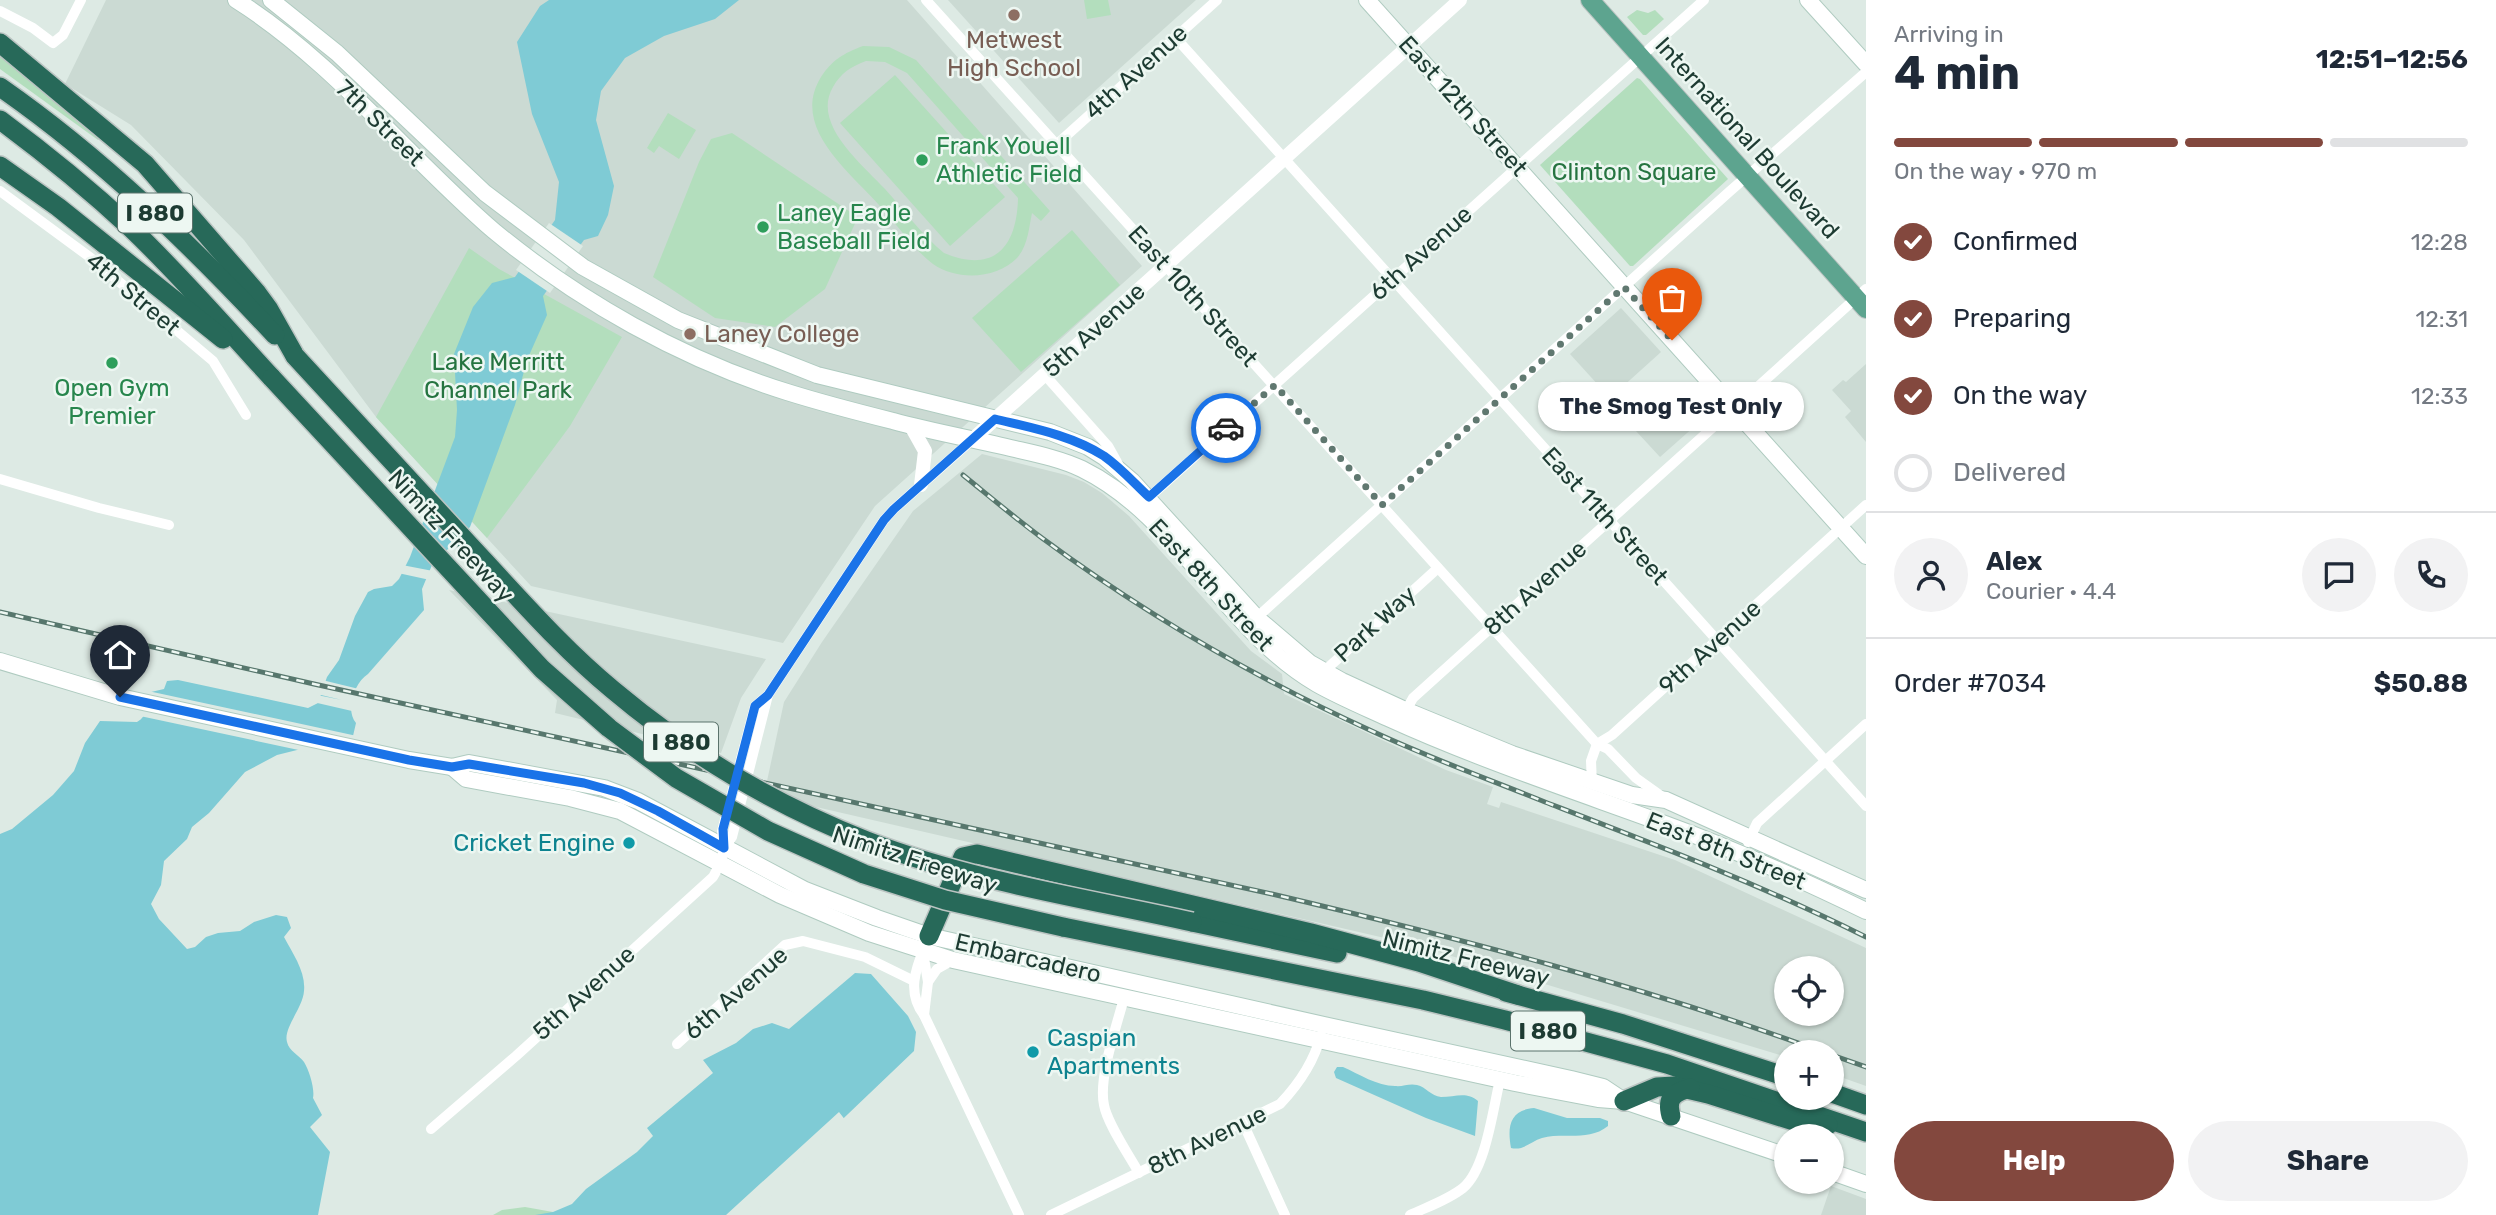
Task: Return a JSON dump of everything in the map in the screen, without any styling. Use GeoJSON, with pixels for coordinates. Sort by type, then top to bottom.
{"type":"FeatureCollection","features":[{"type":"Feature","properties":{"kind":"highway"},"geometry":{"type":"LineString","coordinates":[[0,43],[145,164],[257,293],[295,356]]}},
{"type":"Feature","properties":{"kind":"highway","name":"Nimitz Freeway"},"geometry":{"type":"LineString","coordinates":[[0,86],[65,134],[147,204],[208,264],[570,651],[644,715],[715,765],[791,807],[850,834],[901,853],[994,879],[1403,967],[1518,995],[1623,1024],[1774,1073]]}},
{"type":"Feature","properties":{"kind":"highway","name":"Nimitz Freeway"},"geometry":{"type":"LineString","coordinates":[[0,120],[69,173],[179,276],[542,668],[609,728],[695,790],[786,841],[884,881],[976,908],[1423,1000],[1505,1020],[1667,1065],[1861,1129]]}},
{"type":"Feature","properties":{"kind":"highway"},"geometry":{"type":"LineString","coordinates":[[0,166],[58,206],[272,378]]}},
{"type":"Feature","properties":{"kind":"highway"},"geometry":{"type":"LineString","coordinates":[[926,943],[963,858],[977,854],[1325,936],[1419,962],[1518,995]]}},
{"type":"Feature","properties":{"kind":"highway"},"geometry":{"type":"LineString","coordinates":[[1624,1101],[1657,1087],[1674,1086],[1690,1088],[1800,1123],[1861,1129]]}},
{"type":"Feature","properties":{"kind":"highway"},"geometry":{"type":"LineString","coordinates":[[1671,1116],[1671,1096],[1675,1092],[1690,1088]]}},
{"type":"Feature","properties":{"kind":"highway"},"geometry":{"type":"LineString","coordinates":[[1844,1097],[1866,1105]]}},
{"type":"Feature","properties":{"kind":"main road","name":"7th Street"},"geometry":{"type":"LineString","coordinates":[[236,0],[333,77],[471,211],[520,252]]}},
{"type":"Feature","properties":{"kind":"main road","name":"7th Street"},"geometry":{"type":"LineString","coordinates":[[271,0],[337,53],[485,193],[532,231]]}},
{"type":"Feature","properties":{"kind":"main road","name":"East 12th Street"},"geometry":{"type":"LineString","coordinates":[[1367,0],[1866,556]]}},
{"type":"Feature","properties":{"kind":"main road","name":"International Boulevard"},"geometry":{"type":"LineString","coordinates":[[1590,0],[1863,299]]}},
{"type":"Feature","properties":{"kind":"main road"},"geometry":{"type":"LineString","coordinates":[[1808,0],[1866,64]]}},
{"type":"Feature","properties":{"kind":"main road","name":"East 8th Street"},"geometry":{"type":"LineString","coordinates":[[532,231],[583,267],[678,320],[779,361],[817,375],[1071,439],[1121,469],[1143,502],[1252,623],[1296,653],[1320,677],[1402,717],[1600,803],[1660,822],[1742,854],[1866,911]]}},
{"type":"Feature","properties":{"kind":"main road","name":"East 8th Street"},"geometry":{"type":"LineString","coordinates":[[520,252],[570,287],[638,327],[721,367],[784,391],[911,426],[1045,456],[1079,468],[1143,502]]}},
{"type":"Feature","properties":{"kind":"main road","name":"Embarcadero"},"geometry":{"type":"LineString","coordinates":[[0,661],[120,697],[365,751],[452,767],[469,764],[584,783],[612,791],[658,811],[806,890],[894,924],[953,960],[1124,998],[1571,1079],[1603,1087],[1624,1101]]}},
{"type":"Feature","properties":{"kind":"main road","name":"East 8th Street"},"geometry":{"type":"LineString","coordinates":[[1402,717],[1592,783],[1632,795],[1666,800],[1866,890]]}},
{"type":"Feature","properties":{"kind":"main road","name":"Embarcadero"},"geometry":{"type":"LineString","coordinates":[[452,767],[466,779],[579,800],[620,811],[666,833],[719,864],[869,933],[926,943],[962,943],[1500,1080],[1598,1099],[1624,1101],[1774,1152]]}},
{"type":"Feature","properties":{"kind":"main road"},"geometry":{"type":"LineString","coordinates":[[1844,1176],[1866,1184]]}},
{"type":"Feature","properties":{"kind":"street"},"geometry":{"type":"LineString","coordinates":[[0,11],[33,28],[53,43],[63,35],[81,0]]}},
{"type":"Feature","properties":{"kind":"street","name":"East 10th Street"},"geometry":{"type":"LineString","coordinates":[[926,0],[1597,744],[1608,749],[1625,769],[1666,800]]}},
{"type":"Feature","properties":{"kind":"street","name":"4th Avenue"},"geometry":{"type":"LineString","coordinates":[[1056,145],[1217,0]]}},
{"type":"Feature","properties":{"kind":"street","name":"5th Avenue"},"geometry":{"type":"LineString","coordinates":[[431,1129],[516,1056],[710,879],[732,837],[768,695],[884,520],[1460,0]]}},
{"type":"Feature","properties":{"kind":"street","name":"6th Avenue"},"geometry":{"type":"LineString","coordinates":[[1143,502],[1704,0]]}},
{"type":"Feature","properties":{"kind":"street","name":"East 11th Street"},"geometry":{"type":"LineString","coordinates":[[1175,37],[1866,806]]}},
{"type":"Feature","properties":{"kind":"street"},"geometry":{"type":"LineString","coordinates":[[1252,623],[1866,72]]}},
{"type":"Feature","properties":{"kind":"street","name":"4th Street"},"geometry":{"type":"LineString","coordinates":[[0,191],[91,258],[213,361],[246,415]]}},
{"type":"Feature","properties":{"kind":"street","name":"8th Avenue"},"geometry":{"type":"LineString","coordinates":[[1402,717],[1413,698],[1491,627],[1733,408],[1863,299]]}},
{"type":"Feature","properties":{"kind":"street","name":"East 8th Street"},"geometry":{"type":"LineString","coordinates":[[1044,374],[1108,446],[1121,469]]}},
{"type":"Feature","properties":{"kind":"street"},"geometry":{"type":"LineString","coordinates":[[911,426],[925,451],[921,485]]}},
{"type":"Feature","properties":{"kind":"street"},"geometry":{"type":"LineString","coordinates":[[0,479],[99,509],[169,525]]}},
{"type":"Feature","properties":{"kind":"street","name":"9th Avenue"},"geometry":{"type":"LineString","coordinates":[[1597,744],[1612,735],[1866,505]]}},
{"type":"Feature","properties":{"kind":"street","name":"Park Way"},"geometry":{"type":"LineString","coordinates":[[1320,677],[1438,568]]}},
{"type":"Feature","properties":{"kind":"street"},"geometry":{"type":"LineString","coordinates":[[1742,854],[1757,823],[1866,724]]}},
{"type":"Feature","properties":{"kind":"street"},"geometry":{"type":"LineString","coordinates":[[1597,744],[1592,756],[1592,783],[1600,803]]}},
{"type":"Feature","properties":{"kind":"street","name":"6th Avenue"},"geometry":{"type":"LineString","coordinates":[[677,1044],[785,945],[803,941],[865,957],[914,981]]}},
{"type":"Feature","properties":{"kind":"street"},"geometry":{"type":"LineString","coordinates":[[926,943],[914,981],[915,1004],[924,1015],[1019,1215]]}},
{"type":"Feature","properties":{"kind":"street"},"geometry":{"type":"LineString","coordinates":[[924,1015],[928,982],[926,943]]}},
{"type":"Feature","properties":{"kind":"street"},"geometry":{"type":"LineString","coordinates":[[928,982],[937,969],[953,960]]}},
{"type":"Feature","properties":{"kind":"street"},"geometry":{"type":"LineString","coordinates":[[1124,998],[1102,1093],[1104,1107],[1139,1173]]}},
{"type":"Feature","properties":{"kind":"street","name":"8th Avenue"},"geometry":{"type":"LineString","coordinates":[[1051,1215],[1280,1104],[1296,1087],[1312,1062],[1322,1033]]}},
{"type":"Feature","properties":{"kind":"street"},"geometry":{"type":"LineString","coordinates":[[1410,1215],[1448,1197],[1464,1187],[1471,1178],[1481,1157],[1500,1080]]}},
{"type":"Feature","properties":{"kind":"street"},"geometry":{"type":"LineString","coordinates":[[1243,1123],[1285,1215]]}},
{"type":"Feature","properties":{"kind":"shaded area","name":"Laney College"},"geometry":{"type":"Polygon","coordinates":[[[106,0],[907,0],[1142,266],[875,506],[783,643],[531,586],[376,417],[244,240],[131,125],[65,84],[106,0]]]}},
{"type":"Feature","properties":{"kind":"shaded area"},"geometry":{"type":"Polygon","coordinates":[[[948,0],[1196,0],[1059,123],[948,0]]]}},
{"type":"Feature","properties":{"kind":"shaded area"},"geometry":{"type":"Polygon","coordinates":[[[1621,308],[1661,352],[1610,398],[1570,354],[1621,308]]]}},
{"type":"Feature","properties":{"kind":"shaded area"},"geometry":{"type":"Polygon","coordinates":[[[1866,364],[1866,442],[1845,417],[1851,411],[1832,390],[1843,380],[1846,382],[1866,364]]]}},
{"type":"Feature","properties":{"kind":"shaded area"},"geometry":{"type":"Polygon","coordinates":[[[1690,384],[1713,410],[1660,457],[1636,431],[1690,384]]]}},
{"type":"Feature","properties":{"kind":"shaded area"},"geometry":{"type":"Polygon","coordinates":[[[982,454],[1084,482],[1129,516],[1251,651],[1282,674],[1284,694],[1446,770],[1493,787],[1487,804],[1499,808],[1501,802],[1675,860],[1866,948],[1866,1086],[1844,1078],[1844,1040],[1774,1040],[1774,1053],[1415,945],[764,795],[784,702],[913,511],[982,454]]]}},
{"type":"Feature","properties":{"kind":"shaded area"},"geometry":{"type":"Polygon","coordinates":[[[449,590],[766,659],[741,698],[721,753],[555,713],[557,700],[449,590]]]}},
{"type":"Feature","properties":{"kind":"shaded area"},"geometry":{"type":"Polygon","coordinates":[[[1844,1191],[1866,1199],[1866,1215],[1821,1215],[1828,1194],[1844,1194],[1844,1191]]]}},
{"type":"Feature","properties":{"kind":"green space"},"geometry":{"type":"Polygon","coordinates":[[[1084,0],[1108,0],[1111,15],[1087,19],[1084,0]]]}},
{"type":"Feature","properties":{"kind":"green space"},"geometry":{"type":"Polygon","coordinates":[[[1637,10],[1648,13],[1655,10],[1664,19],[1643,35],[1627,17],[1637,10]]]}},
{"type":"Feature","properties":{"kind":"green space"},"geometry":{"type":"Polygon","coordinates":[[[863,46],[889,47],[916,60],[1050,211],[1041,221],[1032,213],[1024,248],[1009,265],[988,274],[965,275],[933,264],[912,244],[827,147],[818,131],[813,113],[813,95],[821,77],[830,66],[863,46]],[[885,62],[860,63],[839,78],[828,101],[834,129],[853,156],[944,253],[961,259],[989,258],[999,252],[1013,230],[1018,198],[907,73],[885,62]]]}},
{"type":"Feature","properties":{"kind":"green space"},"geometry":{"type":"Polygon","coordinates":[[[0,50],[103,134],[98,140],[0,69],[0,50]]]}},
{"type":"Feature","properties":{"kind":"green space","name":"Frank Youell Athletic Field"},"geometry":{"type":"Polygon","coordinates":[[[895,75],[1005,197],[950,246],[840,123],[895,75]]]}},
{"type":"Feature","properties":{"kind":"green space","name":"Clinton Square"},"geometry":{"type":"Polygon","coordinates":[[[1637,78],[1728,179],[1630,266],[1540,165],[1637,78]]]}},
{"type":"Feature","properties":{"kind":"green space"},"geometry":{"type":"Polygon","coordinates":[[[668,113],[696,130],[679,159],[659,146],[654,153],[647,148],[668,113]]]}},
{"type":"Feature","properties":{"kind":"green space","name":"Laney Eagle Baseball Field"},"geometry":{"type":"Polygon","coordinates":[[[732,133],[858,217],[825,289],[775,327],[715,318],[653,277],[699,162],[711,139],[732,133]]]}},
{"type":"Feature","properties":{"kind":"green space"},"geometry":{"type":"Polygon","coordinates":[[[1072,230],[1120,285],[1021,372],[972,318],[1072,230]]]}},
{"type":"Feature","properties":{"kind":"green space","name":"Lake Merritt Channel Park"},"geometry":{"type":"Polygon","coordinates":[[[469,248],[499,269],[622,337],[570,426],[487,538],[376,417],[469,248]]]}},
{"type":"Feature","properties":{"kind":"green space"},"geometry":{"type":"Polygon","coordinates":[[[525,1207],[553,1212],[552,1215],[493,1215],[502,1210],[525,1207]]]}},
{"type":"Feature","properties":{"kind":"water"},"geometry":{"type":"Polygon","coordinates":[[[549,0],[739,0],[715,19],[664,36],[625,58],[601,91],[596,120],[614,186],[608,215],[598,236],[584,240],[543,296],[547,315],[527,360],[515,405],[470,527],[432,565],[422,589],[424,610],[355,690],[351,704],[356,723],[353,736],[277,755],[245,772],[209,813],[192,827],[187,839],[164,861],[161,885],[151,904],[159,919],[187,949],[218,933],[240,931],[254,922],[276,915],[287,917],[291,928],[284,937],[298,963],[304,991],[288,1031],[287,1042],[306,1065],[313,1098],[322,1115],[310,1127],[330,1152],[318,1215],[0,1215],[0,834],[12,829],[53,795],[74,771],[85,743],[100,721],[137,722],[146,713],[151,692],[164,689],[167,681],[178,680],[308,708],[318,703],[327,677],[339,660],[355,616],[368,592],[392,586],[399,579],[410,557],[455,437],[457,410],[454,354],[473,307],[492,283],[515,277],[555,220],[559,182],[532,114],[517,42],[540,6],[549,0]]]}},
{"type":"Feature","properties":{"kind":"water"},"geometry":{"type":"Polygon","coordinates":[[[855,973],[871,974],[908,1016],[916,1032],[914,1051],[781,1178],[752,1215],[535,1215],[553,1212],[572,1204],[586,1189],[637,1152],[653,1136],[647,1128],[713,1073],[703,1060],[736,1043],[753,1029],[772,1023],[789,1029],[855,973]]]}},
{"type":"Feature","properties":{"kind":"water"},"geometry":{"type":"Polygon","coordinates":[[[1337,1067],[1343,1067],[1382,1084],[1420,1086],[1441,1097],[1465,1095],[1474,1098],[1478,1101],[1475,1136],[1426,1118],[1336,1078],[1334,1072],[1337,1067]]]}},
{"type":"Feature","properties":{"kind":"water"},"geometry":{"type":"Polygon","coordinates":[[[1534,1108],[1567,1118],[1600,1118],[1608,1121],[1608,1126],[1592,1134],[1550,1136],[1520,1148],[1511,1148],[1512,1120],[1520,1112],[1534,1108]]]}},
{"type":"Feature","properties":{"kind":"pier"},"geometry":{"type":"Polygon","coordinates":[[[549,223],[583,246],[550,293],[516,270],[549,223]]]}},
{"type":"Feature","properties":{"kind":"pier"},"geometry":{"type":"Polygon","coordinates":[[[402,565],[433,571],[430,580],[398,573],[402,565]]]}},
{"type":"Feature","properties":{"kind":"pier"},"geometry":{"type":"Polygon","coordinates":[[[322,680],[359,689],[352,711],[313,702],[317,695],[342,700],[317,694],[322,680]]]}},
{"type":"Feature","properties":{"kind":"pier"},"geometry":{"type":"Polygon","coordinates":[[[148,691],[357,736],[308,752],[140,716],[148,691]]]}},
{"type":"Feature","properties":{"kind":"pier"},"geometry":{"type":"Polygon","coordinates":[[[839,1112],[846,1121],[753,1215],[726,1215],[839,1112]]]}},
{"type":"Feature","properties":{"kind":"railway"},"geometry":{"type":"LineString","coordinates":[[963,475],[1042,538],[1121,593],[1203,644],[1287,690],[1416,751],[1707,866],[1866,937]]}},
{"type":"Feature","properties":{"kind":"railway"},"geometry":{"type":"LineString","coordinates":[[0,612],[314,684],[1272,894],[1550,965],[1789,1040]]}},
{"type":"Feature","properties":{"kind":"railway"},"geometry":{"type":"LineString","coordinates":[[1844,1059],[1866,1067]]}},
{"type":"Feature","properties":{"kind":"way so far"},"geometry":{"type":"LineString","coordinates":[[1226,428],[1275,385],[1382,505],[1545,361],[1624,287],[1672,340]]}},
{"type":"Feature","properties":{"kind":"place","name":"Metwest High School"},"geometry":{"type":"Point","coordinates":[1014,15]}},
{"type":"Feature","properties":{"kind":"place","name":"Frank Youell Athletic Field"},"geometry":{"type":"Point","coordinates":[922,160]}},
{"type":"Feature","properties":{"kind":"place","name":"Laney Eagle Baseball Field"},"geometry":{"type":"Point","coordinates":[763,227]}},
{"type":"Feature","properties":{"kind":"place","name":"Laney College"},"geometry":{"type":"Point","coordinates":[690,334]}},
{"type":"Feature","properties":{"kind":"place","name":"The Smog Test Only"},"geometry":{"type":"Point","coordinates":[1672,340]}},
{"type":"Feature","properties":{"kind":"place","name":"Open Gym Premier"},"geometry":{"type":"Point","coordinates":[112,363]}},
{"type":"Feature","properties":{"kind":"place","name":"Cricket Engine"},"geometry":{"type":"Point","coordinates":[629,843]}},
{"type":"Feature","properties":{"kind":"place","name":"Caspian Apartments"},"geometry":{"type":"Point","coordinates":[1033,1052]}},
{"type":"Feature","properties":{"kind":"route"},"geometry":{"type":"LineString","coordinates":[[120,697],[409,760],[452,767],[469,764],[584,783],[638,801],[724,848],[723,829],[755,706],[768,695],[797,654],[884,520],[995,419],[1050,432],[1088,447],[1121,469],[1149,497],[1226,428]]}}]}
